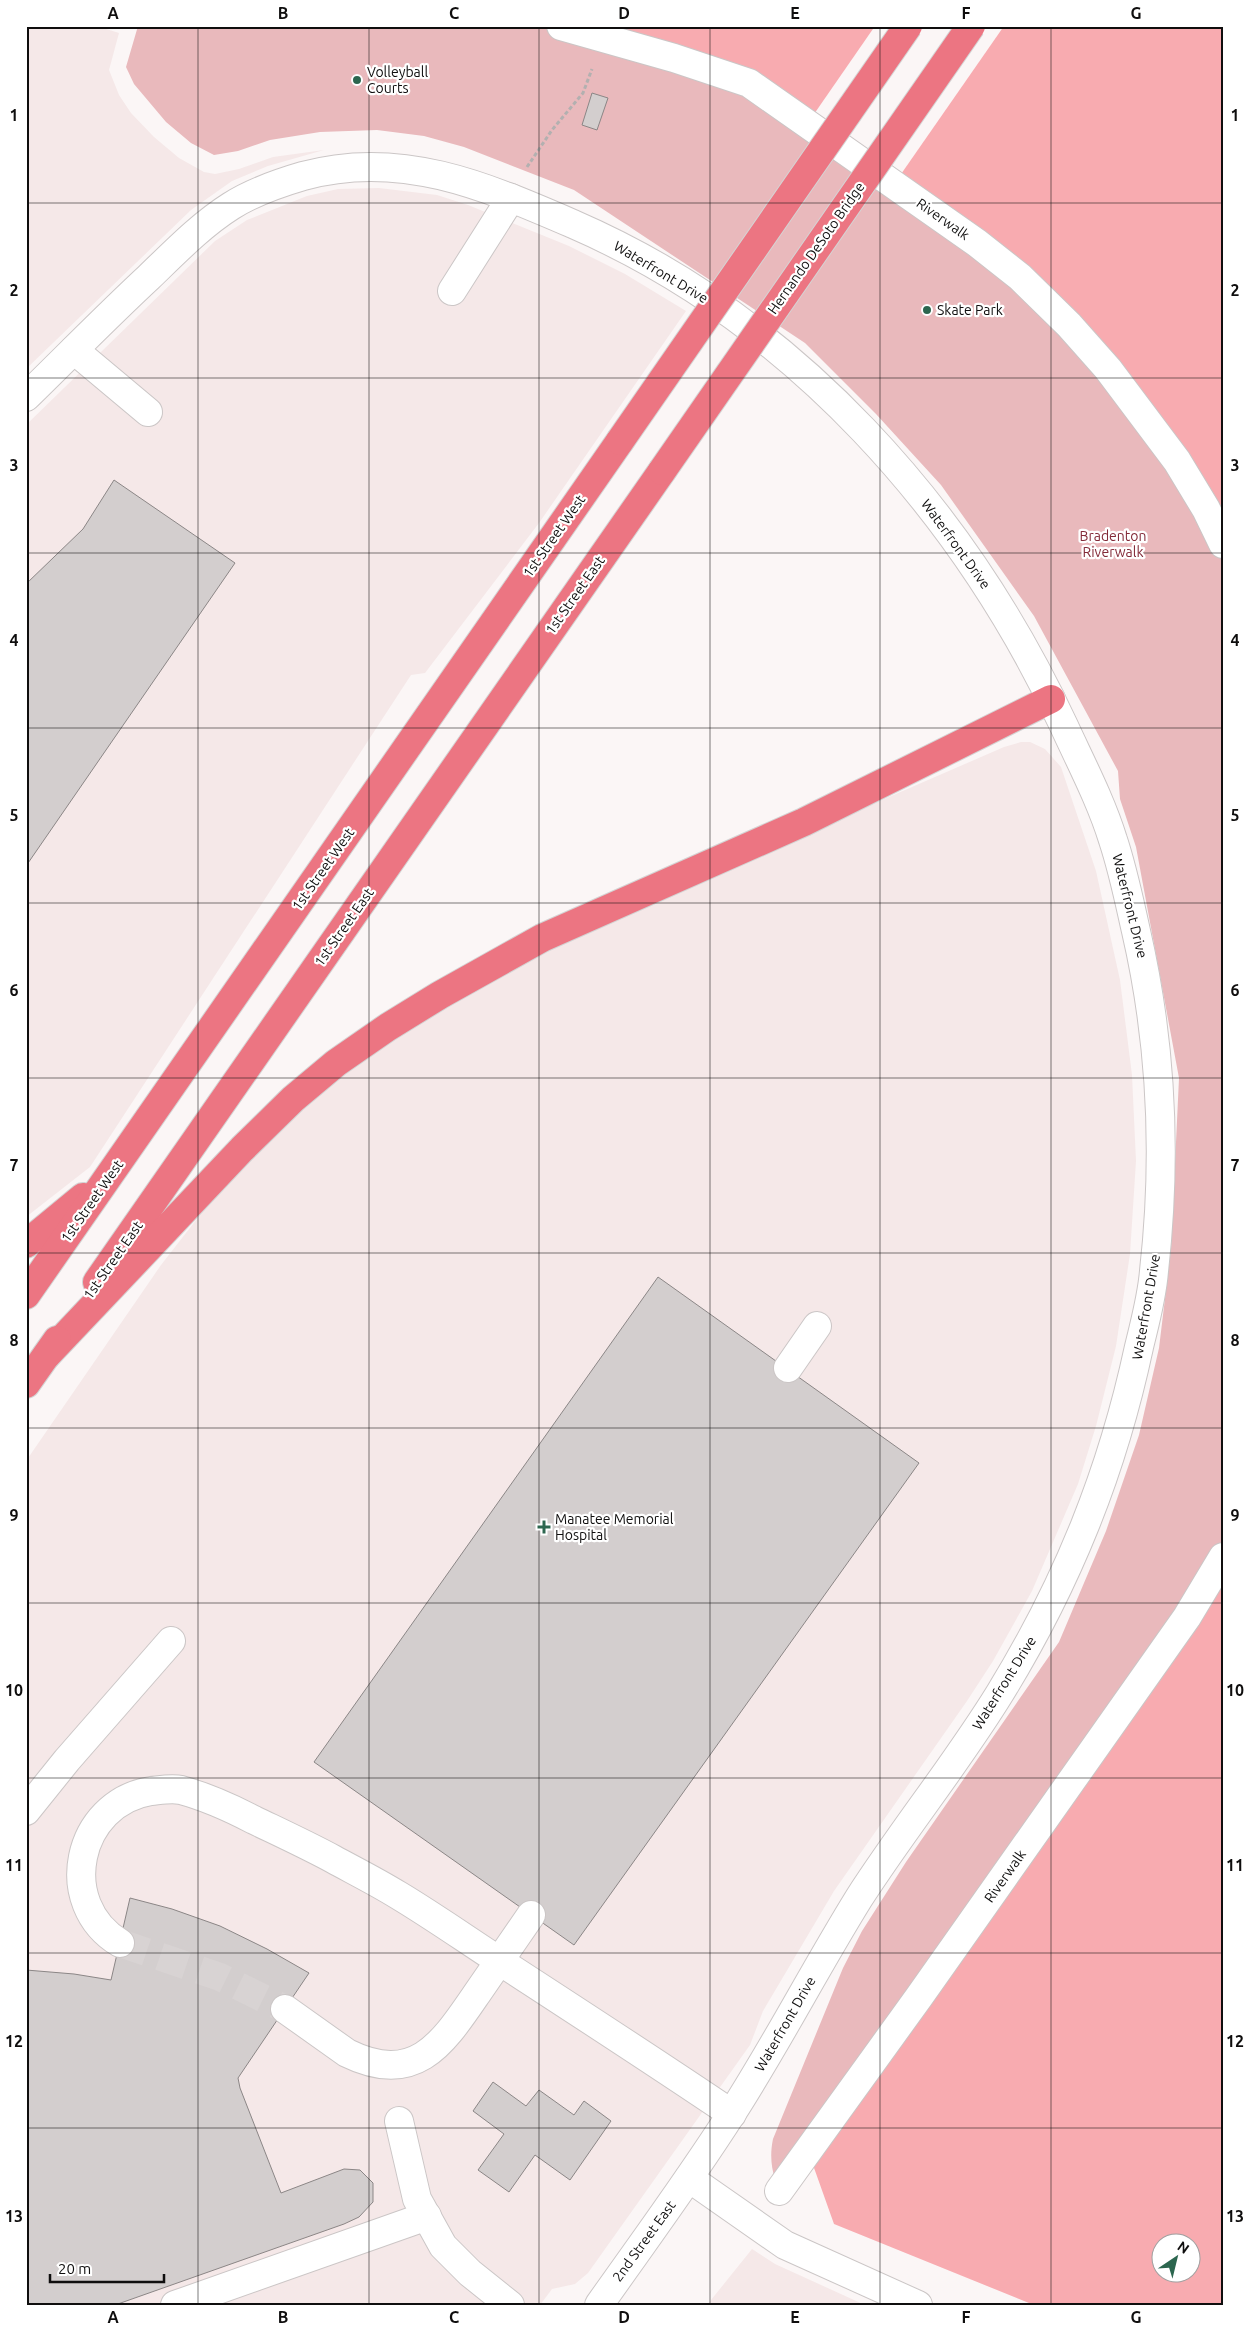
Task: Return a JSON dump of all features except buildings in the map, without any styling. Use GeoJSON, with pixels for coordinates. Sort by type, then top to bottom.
{"type":"FeatureCollection","features":[{"type":"Feature","properties":{"kind":"highway","name":"1st Street West"},"geometry":{"type":"LineString","coordinates":[[26,1295],[908,26]]}},
{"type":"Feature","properties":{"kind":"highway","name":"Hernando DeSoto Bridge"},"geometry":{"type":"LineString","coordinates":[[662,471],[971,26]]}},
{"type":"Feature","properties":{"kind":"highway","name":"1st Street East"},"geometry":{"type":"LineString","coordinates":[[26,1384],[662,471]]}},
{"type":"Feature","properties":{"kind":"highway"},"geometry":{"type":"LineString","coordinates":[[47,1355],[242,1149],[293,1099],[336,1063],[388,1026],[440,994],[542,938],[804,822],[1051,699]]}},
{"type":"Feature","properties":{"kind":"highway"},"geometry":{"type":"LineString","coordinates":[[26,1244],[108,1178]]}},
{"type":"Feature","properties":{"kind":"street","name":"Riverwalk"},"geometry":{"type":"LineString","coordinates":[[561,26],[674,58],[749,83],[976,242],[1020,277],[1069,325],[1108,369],[1178,461],[1206,509],[1223,544]]}},
{"type":"Feature","properties":{"kind":"street","name":"Waterfront Drive"},"geometry":{"type":"LineString","coordinates":[[28,391],[74,350],[204,225],[238,201],[304,176],[338,168],[381,167],[413,169],[444,174],[511,198],[636,255],[749,327],[817,384],[890,460],[929,504],[971,560],[1012,623],[1051,699],[1111,831],[1126,881],[1143,958],[1155,1032],[1160,1089],[1162,1188],[1153,1282],[1134,1370],[1113,1448],[1073,1558],[1046,1613],[996,1700],[880,1865],[841,1927],[732,2114],[689,2178]]}},
{"type":"Feature","properties":{"kind":"street"},"geometry":{"type":"LineString","coordinates":[[452,291],[511,198]]}},
{"type":"Feature","properties":{"kind":"street"},"geometry":{"type":"LineString","coordinates":[[74,350],[148,412]]}},
{"type":"Feature","properties":{"kind":"street"},"geometry":{"type":"LineString","coordinates":[[788,1368],[817,1326]]}},
{"type":"Feature","properties":{"kind":"street","name":"Riverwalk"},"geometry":{"type":"LineString","coordinates":[[780,2191],[1187,1618],[1223,1557]]}},
{"type":"Feature","properties":{"kind":"street"},"geometry":{"type":"LineString","coordinates":[[26,1811],[67,1760],[171,1641]]}},
{"type":"Feature","properties":{"kind":"street"},"geometry":{"type":"LineString","coordinates":[[120,1943],[105,1932],[96,1922],[84,1898],[83,1857],[89,1835],[109,1809],[125,1799],[144,1792],[179,1790],[211,1800],[309,1846],[397,1894],[601,2025],[732,2114]]}},
{"type":"Feature","properties":{"kind":"street"},"geometry":{"type":"LineString","coordinates":[[285,2009],[346,2053],[357,2058],[382,2065],[402,2063],[426,2055],[442,2042],[531,1915]]}},
{"type":"Feature","properties":{"kind":"street"},"geometry":{"type":"LineString","coordinates":[[399,2121],[417,2199],[443,2246],[470,2273],[510,2305]]}},
{"type":"Feature","properties":{"kind":"street"},"geometry":{"type":"LineString","coordinates":[[689,2178],[785,2245],[918,2305]]}},
{"type":"Feature","properties":{"kind":"street","name":"2nd Street East"},"geometry":{"type":"LineString","coordinates":[[598,2305],[689,2178]]}},
{"type":"Feature","properties":{"kind":"street"},"geometry":{"type":"LineString","coordinates":[[175,2305],[427,2216]]}},
{"type":"Feature","properties":{"kind":"path"},"geometry":{"type":"LineString","coordinates":[[523,174],[552,130],[584,93],[588,80]]}},
{"type":"Feature","properties":{"kind":"shaded area"},"geometry":{"type":"Polygon","coordinates":[[[26,26],[97,26],[119,33],[109,70],[119,95],[131,113],[154,137],[179,158],[204,172],[215,174],[239,169],[273,157],[324,150],[268,166],[232,181],[191,210],[26,369],[26,26]]]}},
{"type":"Feature","properties":{"kind":"shaded area"},"geometry":{"type":"Polygon","coordinates":[[[604,26],[1223,26],[1223,519],[1129,382],[749,70],[604,26]]]}},
{"type":"Feature","properties":{"kind":"shaded area"},"geometry":{"type":"Polygon","coordinates":[[[379,188],[437,195],[468,205],[569,246],[625,274],[686,311],[539,523],[425,673],[411,675],[90,1167],[26,1217],[26,425],[215,241],[247,220],[307,196],[338,189],[379,188]]]}},
{"type":"Feature","properties":{"kind":"shaded area","name":"Manatee Memorial Hospital"},"geometry":{"type":"Polygon","coordinates":[[[1021,742],[1030,742],[1045,749],[1061,767],[1096,871],[1120,980],[1132,1075],[1136,1161],[1130,1254],[1116,1346],[1096,1426],[1078,1484],[1032,1591],[993,1661],[967,1701],[834,1891],[763,2011],[750,2045],[588,2273],[575,2284],[552,2289],[540,2305],[26,2305],[26,1461],[161,1265],[230,1179],[303,1107],[402,1032],[466,993],[569,938],[1004,747],[1021,742]]]}},
{"type":"Feature","properties":{"kind":"shaded area"},"geometry":{"type":"Polygon","coordinates":[[[1223,1583],[1223,2305],[1034,2305],[834,2224],[813,2165],[1193,1632],[1223,1583]]]}},
{"type":"Feature","properties":{"kind":"shaded area"},"geometry":{"type":"Polygon","coordinates":[[[752,2249],[775,2264],[865,2305],[707,2305],[752,2249]]]}},
{"type":"Feature","properties":{"kind":"green space","name":"Bradenton Riverwalk"},"geometry":{"type":"Polygon","coordinates":[[[138,26],[604,26],[749,70],[973,226],[1223,520],[1223,1583],[1193,1632],[1150,1694],[786,2203],[778,2188],[773,2172],[771,2156],[773,2139],[843,1968],[862,1931],[906,1862],[1059,1642],[1106,1531],[1139,1435],[1159,1348],[1171,1249],[1179,1078],[1136,847],[1120,799],[1118,771],[1034,616],[941,485],[876,414],[805,343],[574,190],[464,147],[424,136],[377,130],[320,132],[270,140],[238,151],[214,155],[191,143],[166,122],[134,84],[126,67],[138,26]]]}},
{"type":"Feature","properties":{"kind":"pier"},"geometry":{"type":"Polygon","coordinates":[[[875,26],[1004,26],[899,177],[812,117],[875,26]]]}},
{"type":"Feature","properties":{"kind":"tunnel"},"geometry":{"type":"LineString","coordinates":[[120,1943],[220,1977],[285,2009]]}},
{"type":"Feature","properties":{"kind":"place","name":"Volleyball Courts"},"geometry":{"type":"Point","coordinates":[357,80]}},
{"type":"Feature","properties":{"kind":"place","name":"Skate Park"},"geometry":{"type":"Point","coordinates":[927,310]}},
{"type":"Feature","properties":{"kind":"place","name":"Manatee Memorial Hospital"},"geometry":{"type":"Point","coordinates":[544,1527]}}]}
